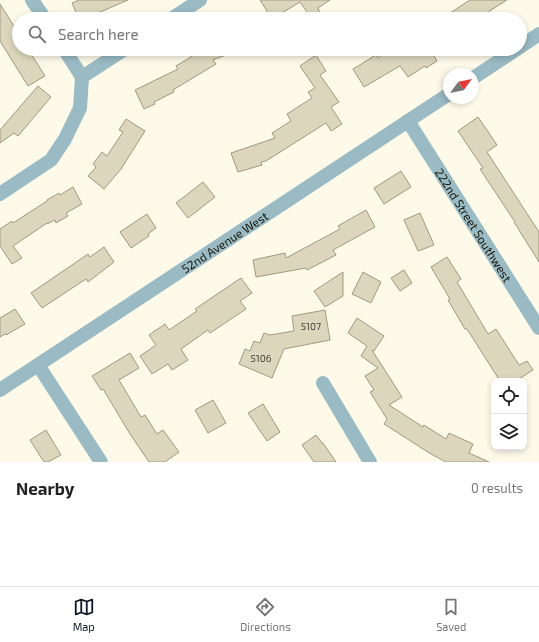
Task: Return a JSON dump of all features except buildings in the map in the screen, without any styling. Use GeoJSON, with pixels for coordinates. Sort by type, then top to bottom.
{"type":"FeatureCollection","features":[{"type":"Feature","properties":{"kind":"street"},"geometry":{"type":"LineString","coordinates":[[32,0],[40,12]]}},
{"type":"Feature","properties":{"kind":"street"},"geometry":{"type":"LineString","coordinates":[[182,12],[200,0]]}},
{"type":"Feature","properties":{"kind":"street"},"geometry":{"type":"LineString","coordinates":[[527,42],[539,34]]}},
{"type":"Feature","properties":{"kind":"street"},"geometry":{"type":"LineString","coordinates":[[0,194],[51,160],[65,139],[80,108],[82,77],[68,56]]}},
{"type":"Feature","properties":{"kind":"street"},"geometry":{"type":"LineString","coordinates":[[82,77],[114,56]]}},
{"type":"Feature","properties":{"kind":"street"},"geometry":{"type":"LineString","coordinates":[[479,74],[506,56]]}},
{"type":"Feature","properties":{"kind":"street","name":"52nd Avenue West"},"geometry":{"type":"LineString","coordinates":[[0,390],[443,98]]}},
{"type":"Feature","properties":{"kind":"street","name":"222nd Street Southwest"},"geometry":{"type":"LineString","coordinates":[[408,121],[539,328]]}},
{"type":"Feature","properties":{"kind":"street"},"geometry":{"type":"LineString","coordinates":[[38,365],[102,462]]}},
{"type":"Feature","properties":{"kind":"street"},"geometry":{"type":"LineString","coordinates":[[323,383],[370,462]]}}]}
